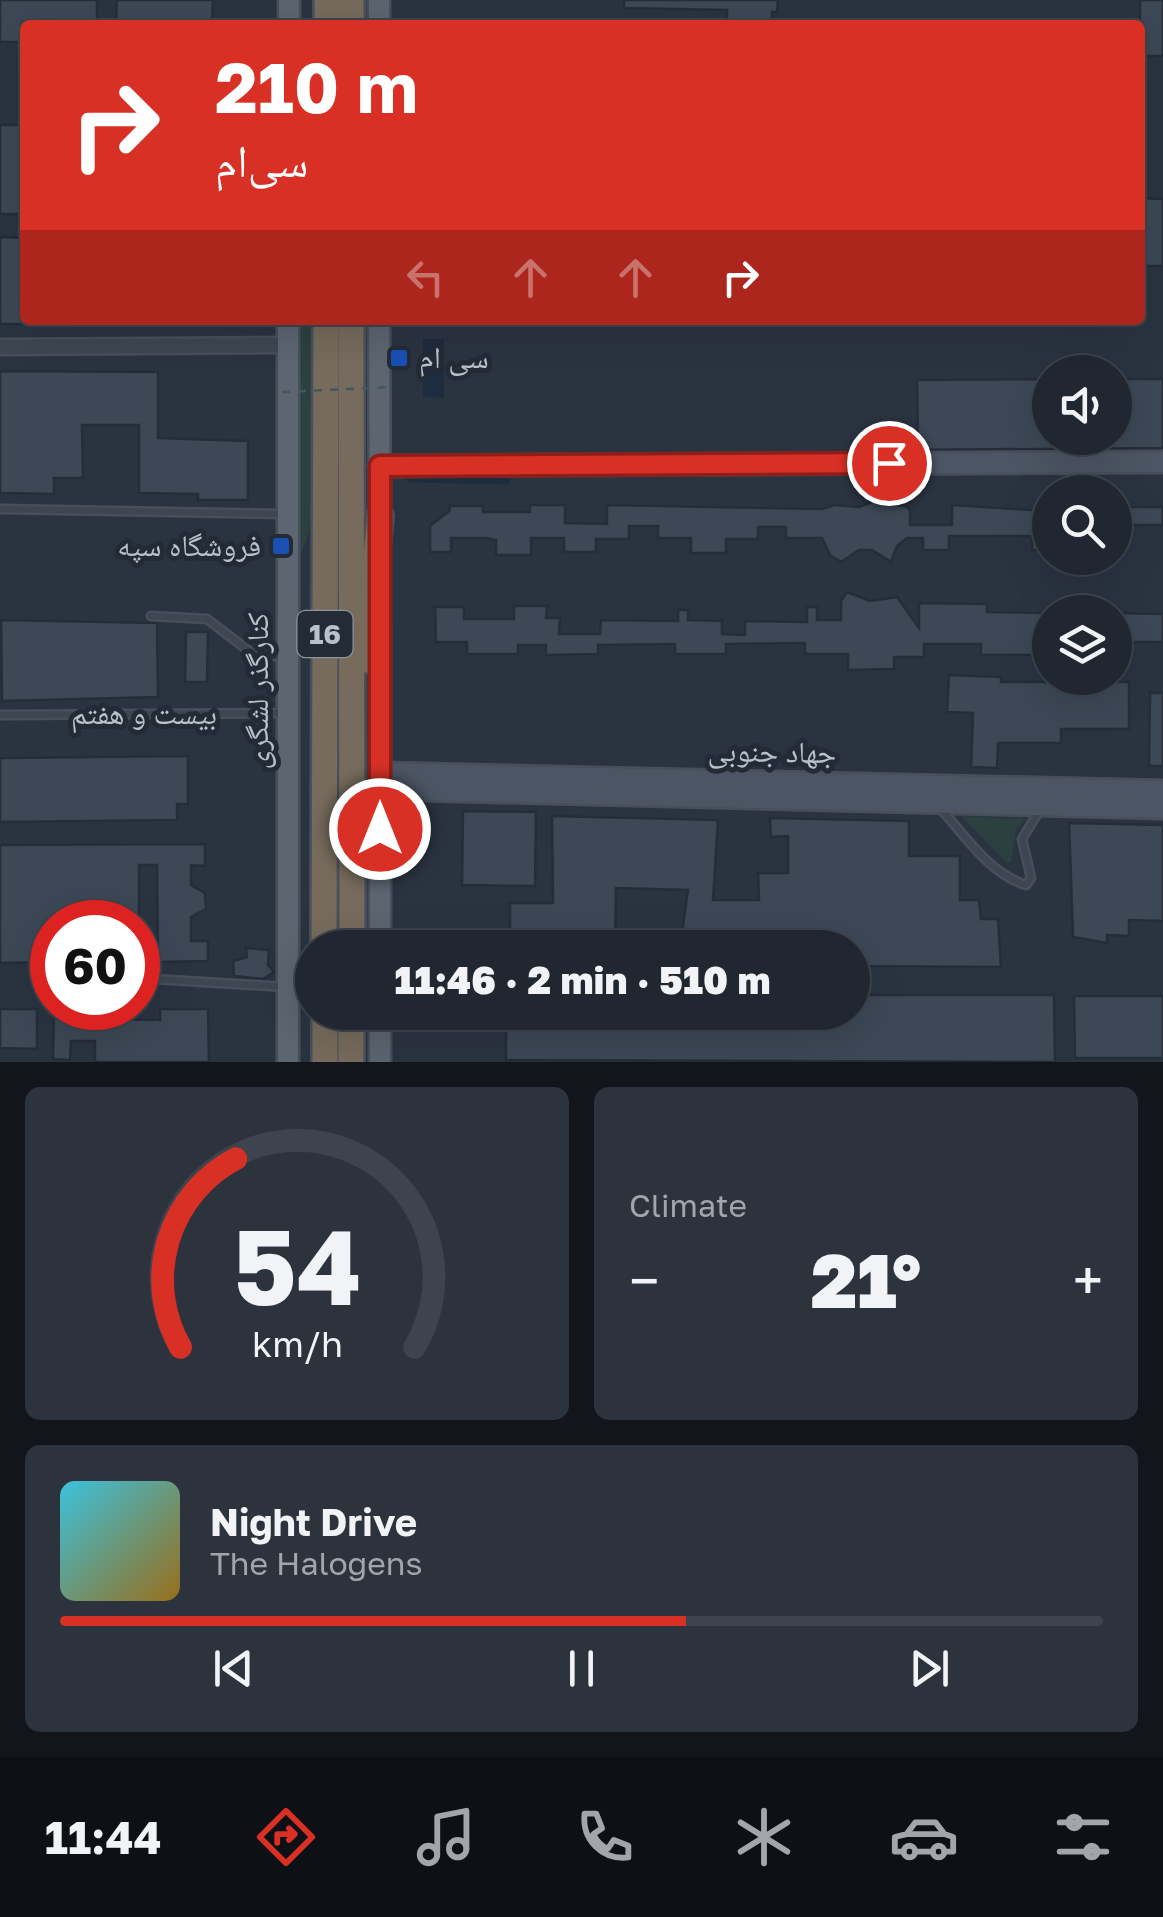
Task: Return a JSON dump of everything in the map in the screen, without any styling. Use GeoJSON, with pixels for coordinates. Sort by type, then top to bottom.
{"type":"FeatureCollection","features":[{"type":"Feature","properties":{"kind":"highway","name":"16"},"geometry":{"type":"LineString","coordinates":[[324,930],[326,325]]}},
{"type":"Feature","properties":{"kind":"highway","name":"16"},"geometry":{"type":"LineString","coordinates":[[351,325],[352,930]]}},
{"type":"Feature","properties":{"kind":"highway"},"geometry":{"type":"LineString","coordinates":[[352,774],[377,572],[380,516]]}},
{"type":"Feature","properties":{"kind":"highway"},"geometry":{"type":"LineString","coordinates":[[325,1030],[325,1062]]}},
{"type":"Feature","properties":{"kind":"highway"},"geometry":{"type":"LineString","coordinates":[[351,1030],[351,1062]]}},
{"type":"Feature","properties":{"kind":"main road","name":"کنارگذر لشگری"},"geometry":{"type":"LineString","coordinates":[[288,325],[288,1062]]}},
{"type":"Feature","properties":{"kind":"main road"},"geometry":{"type":"LineString","coordinates":[[379,325],[380,930]]}},
{"type":"Feature","properties":{"kind":"main road"},"geometry":{"type":"LineString","coordinates":[[380,1030],[380,1062]]}},
{"type":"Feature","properties":{"kind":"street"},"geometry":{"type":"LineString","coordinates":[[0,347],[288,345]]}},
{"type":"Feature","properties":{"kind":"street"},"geometry":{"type":"LineString","coordinates":[[380,466],[1163,462]]}},
{"type":"Feature","properties":{"kind":"street","name":"جهاد جنوبی"},"geometry":{"type":"LineString","coordinates":[[380,781],[1163,791]]}},
{"type":"Feature","properties":{"kind":"street","name":"جهاد جنوبی"},"geometry":{"type":"LineString","coordinates":[[380,781],[937,804],[1163,808]]}},
{"type":"Feature","properties":{"kind":"lane"},"geometry":{"type":"LineString","coordinates":[[0,509],[288,514]]}},
{"type":"Feature","properties":{"kind":"lane"},"geometry":{"type":"LineString","coordinates":[[150,616],[207,619],[254,656],[288,657]]}},
{"type":"Feature","properties":{"kind":"lane","name":"بیست و هفتم"},"geometry":{"type":"LineString","coordinates":[[0,715],[288,713]]}},
{"type":"Feature","properties":{"kind":"lane"},"geometry":{"type":"LineString","coordinates":[[937,804],[990,864],[1023,885],[1031,878],[1022,839],[1044,805]]}},
{"type":"Feature","properties":{"kind":"lane"},"geometry":{"type":"LineString","coordinates":[[160,979],[288,987]]}},
{"type":"Feature","properties":{"kind":"path"},"geometry":{"type":"LineString","coordinates":[[282,392],[393,386]]}},
{"type":"Feature","properties":{"kind":"green space"},"geometry":{"type":"Polygon","coordinates":[[[299,325],[315,325],[317,475],[314,506],[300,556],[299,325]]]}},
{"type":"Feature","properties":{"kind":"green space"},"geometry":{"type":"Polygon","coordinates":[[[961,816],[1026,819],[1016,830],[1011,862],[1006,862],[961,816]]]}},
{"type":"Feature","properties":{"kind":"water"},"geometry":{"type":"Polygon","coordinates":[[[423,339],[444,339],[444,398],[423,397],[423,339]]]}},
{"type":"Feature","properties":{"kind":"building"},"geometry":{"type":"Polygon","coordinates":[[[0,0],[97,0],[97,20],[20,20],[20,42],[0,42],[0,0]]]}},
{"type":"Feature","properties":{"kind":"building"},"geometry":{"type":"Polygon","coordinates":[[[117,0],[213,0],[212,20],[116,20],[117,0]]]}},
{"type":"Feature","properties":{"kind":"building"},"geometry":{"type":"Polygon","coordinates":[[[624,0],[778,0],[772,20],[727,20],[727,10],[624,8],[624,0]]]}},
{"type":"Feature","properties":{"kind":"building"},"geometry":{"type":"Polygon","coordinates":[[[1140,0],[1163,0],[1163,56],[1145,56],[1145,20],[1140,20],[1140,0]]]}},
{"type":"Feature","properties":{"kind":"building"},"geometry":{"type":"Polygon","coordinates":[[[0,125],[20,125],[20,214],[0,214],[0,125]]]}},
{"type":"Feature","properties":{"kind":"building"},"geometry":{"type":"Polygon","coordinates":[[[1145,198],[1163,199],[1163,266],[1145,266],[1145,198]]]}},
{"type":"Feature","properties":{"kind":"building"},"geometry":{"type":"Polygon","coordinates":[[[0,237],[20,238],[20,324],[0,324],[0,237]]]}},
{"type":"Feature","properties":{"kind":"building"},"geometry":{"type":"Polygon","coordinates":[[[0,371],[158,372],[158,438],[248,441],[248,500],[198,500],[198,494],[139,493],[139,425],[82,425],[83,478],[54,478],[54,494],[0,493],[0,371]]]}},
{"type":"Feature","properties":{"kind":"building"},"geometry":{"type":"Polygon","coordinates":[[[1032,379],[1032,449],[902,450],[902,438],[918,438],[917,380],[1032,379]]]}},
{"type":"Feature","properties":{"kind":"building"},"geometry":{"type":"Polygon","coordinates":[[[1132,379],[1163,379],[1163,448],[1132,448],[1132,379]]]}},
{"type":"Feature","properties":{"kind":"building"},"geometry":{"type":"Polygon","coordinates":[[[872,502],[906,506],[910,510],[910,525],[952,525],[952,505],[1032,510],[1032,536],[949,536],[949,550],[923,550],[923,538],[907,538],[897,546],[891,562],[872,550],[859,550],[841,562],[830,555],[822,538],[786,538],[786,527],[758,527],[758,539],[726,539],[726,553],[691,553],[691,538],[658,538],[658,526],[629,526],[629,539],[596,539],[596,552],[564,552],[564,538],[531,538],[531,555],[496,555],[496,540],[451,538],[451,552],[430,552],[430,526],[450,506],[483,506],[483,512],[530,512],[530,505],[565,505],[565,523],[607,524],[607,505],[859,507],[872,502]]]}},
{"type":"Feature","properties":{"kind":"building"},"geometry":{"type":"Polygon","coordinates":[[[1132,507],[1163,507],[1163,525],[1132,525],[1132,507]]]}},
{"type":"Feature","properties":{"kind":"building"},"geometry":{"type":"Polygon","coordinates":[[[847,592],[870,601],[897,597],[919,628],[919,603],[987,604],[987,612],[1032,613],[1032,655],[981,655],[981,644],[924,644],[924,657],[894,657],[894,669],[848,670],[848,654],[805,654],[805,643],[726,644],[726,654],[675,654],[675,644],[598,645],[598,654],[546,655],[546,645],[518,645],[518,654],[467,654],[467,642],[436,642],[435,607],[464,607],[464,619],[514,619],[514,606],[547,606],[546,618],[560,618],[559,634],[600,634],[601,620],[678,621],[678,610],[688,610],[688,620],[722,621],[722,634],[745,635],[745,621],[807,622],[807,607],[817,607],[817,620],[841,620],[841,601],[847,592]]]}},
{"type":"Feature","properties":{"kind":"building"},"geometry":{"type":"Polygon","coordinates":[[[1132,613],[1163,614],[1163,642],[1132,642],[1132,613]]]}},
{"type":"Feature","properties":{"kind":"building"},"geometry":{"type":"Polygon","coordinates":[[[1,620],[157,623],[158,697],[2,701],[1,620]]]}},
{"type":"Feature","properties":{"kind":"building"},"geometry":{"type":"Polygon","coordinates":[[[186,632],[208,632],[207,682],[185,682],[186,632]]]}},
{"type":"Feature","properties":{"kind":"building"},"geometry":{"type":"Polygon","coordinates":[[[949,675],[1001,677],[1001,682],[1032,682],[1032,695],[1129,695],[1129,729],[1061,729],[1061,743],[998,743],[997,768],[971,767],[973,713],[947,712],[949,675]]]}},
{"type":"Feature","properties":{"kind":"building"},"geometry":{"type":"Polygon","coordinates":[[[1150,693],[1163,693],[1163,766],[1149,766],[1150,693]]]}},
{"type":"Feature","properties":{"kind":"building"},"geometry":{"type":"Polygon","coordinates":[[[188,756],[188,804],[177,804],[177,820],[0,822],[0,758],[188,756]]]}},
{"type":"Feature","properties":{"kind":"building"},"geometry":{"type":"Polygon","coordinates":[[[463,811],[536,812],[535,886],[462,885],[463,811]]]}},
{"type":"Feature","properties":{"kind":"building"},"geometry":{"type":"Polygon","coordinates":[[[552,816],[718,820],[713,900],[759,900],[758,873],[788,873],[788,836],[771,837],[770,818],[909,821],[909,856],[960,856],[960,900],[979,900],[981,919],[998,919],[1001,967],[870,966],[870,930],[682,930],[688,890],[616,888],[615,930],[510,930],[510,903],[553,903],[552,816]]]}},
{"type":"Feature","properties":{"kind":"building"},"geometry":{"type":"Polygon","coordinates":[[[1069,823],[1163,825],[1163,921],[1129,920],[1129,936],[1107,935],[1107,943],[1073,937],[1069,823]]]}},
{"type":"Feature","properties":{"kind":"building"},"geometry":{"type":"Polygon","coordinates":[[[205,844],[205,866],[191,865],[191,885],[205,893],[206,909],[191,917],[191,941],[208,941],[208,961],[160,962],[157,865],[139,865],[139,900],[30,900],[30,962],[0,963],[0,845],[205,844]]]}},
{"type":"Feature","properties":{"kind":"building"},"geometry":{"type":"Polygon","coordinates":[[[246,948],[269,950],[268,965],[274,972],[263,979],[234,976],[233,961],[247,957],[246,948]]]}},
{"type":"Feature","properties":{"kind":"building"},"geometry":{"type":"Polygon","coordinates":[[[870,995],[1054,995],[1055,1062],[506,1060],[506,1030],[870,1030],[870,995]]]}},
{"type":"Feature","properties":{"kind":"building"},"geometry":{"type":"Polygon","coordinates":[[[1074,996],[1163,996],[1163,1058],[1075,1058],[1074,996]]]}},
{"type":"Feature","properties":{"kind":"building"},"geometry":{"type":"Polygon","coordinates":[[[0,1009],[30,1009],[30,1030],[37,1030],[37,1049],[0,1048],[0,1009]]]}},
{"type":"Feature","properties":{"kind":"building"},"geometry":{"type":"Polygon","coordinates":[[[160,1009],[208,1009],[209,1062],[95,1062],[95,1041],[71,1041],[70,1060],[53,1059],[54,1030],[160,1030],[160,1009]]]}},
{"type":"Feature","properties":{"kind":"waterway"},"geometry":{"type":"LineString","coordinates":[[411,477],[505,479]]}},
{"type":"Feature","properties":{"kind":"place","name":"سی ام"},"geometry":{"type":"Point","coordinates":[399,358]}},
{"type":"Feature","properties":{"kind":"place","name":"فروشگاه سپه"},"geometry":{"type":"Point","coordinates":[281,546]}},
{"type":"Feature","properties":{"kind":"route"},"geometry":{"type":"LineString","coordinates":[[380,829],[380,466],[889,463]]}}]}
